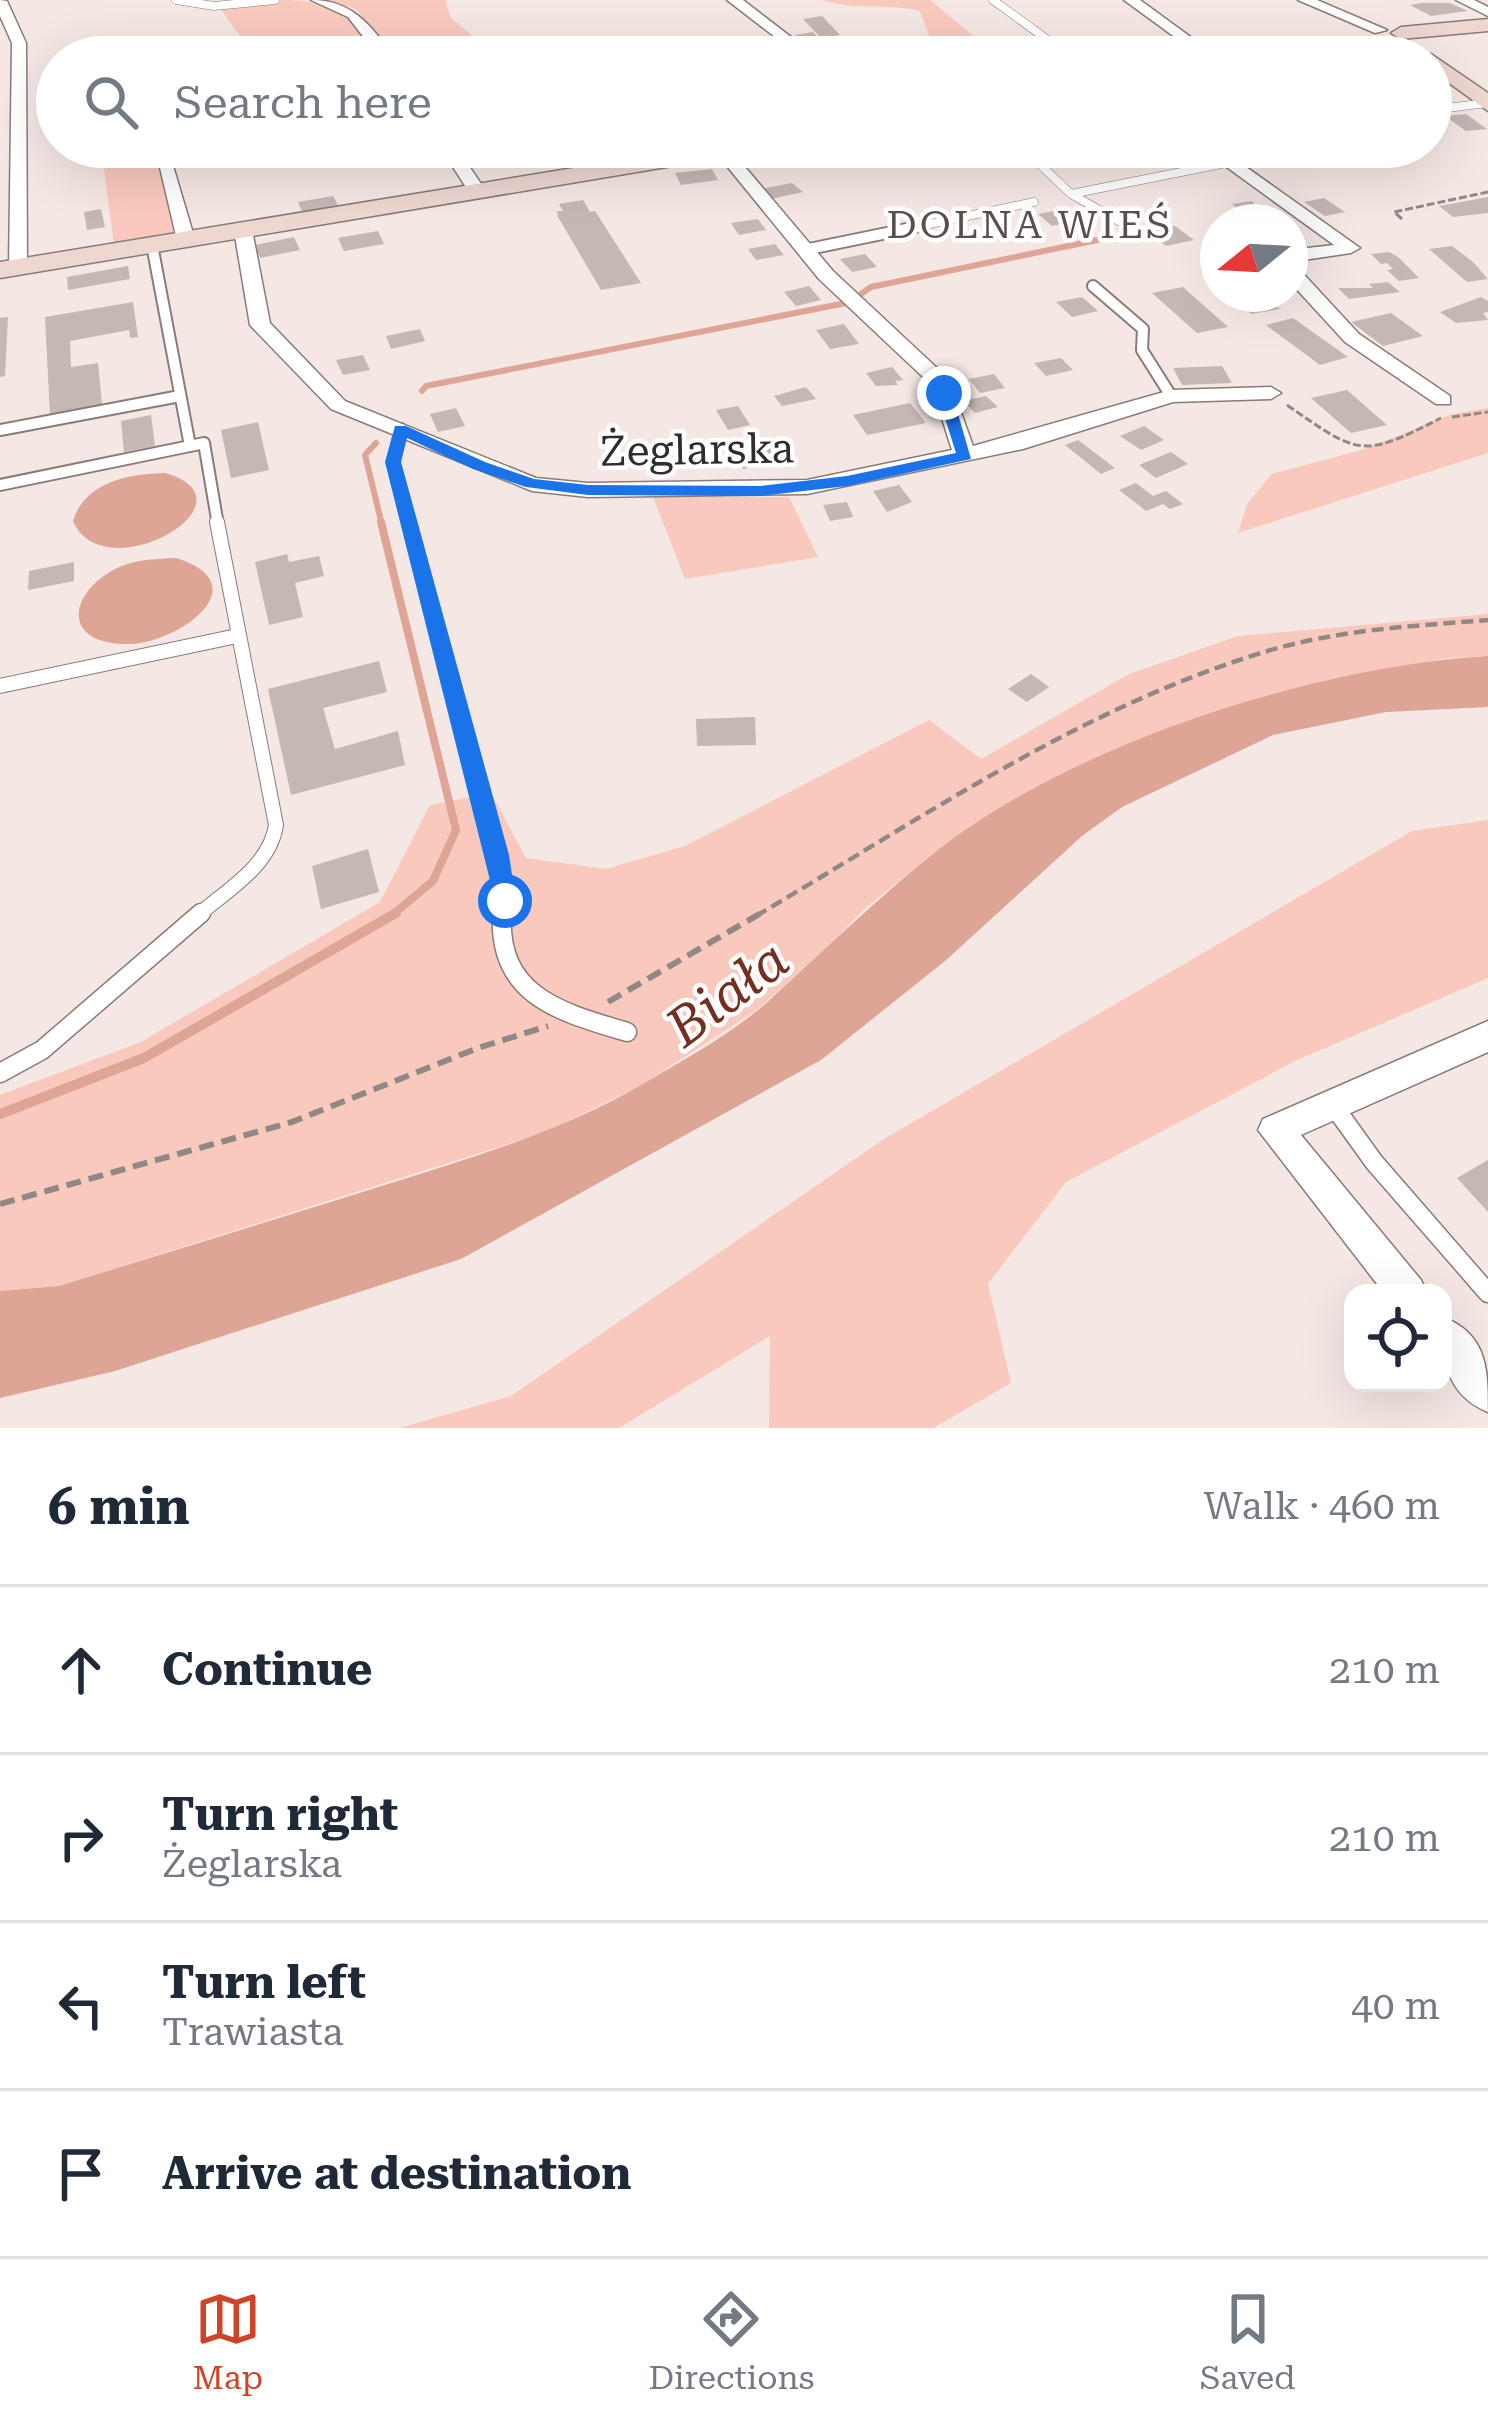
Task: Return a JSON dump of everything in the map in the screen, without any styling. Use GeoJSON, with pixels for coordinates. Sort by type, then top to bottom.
{"type":"FeatureCollection","features":[{"type":"Feature","properties":{"kind":"street"},"geometry":{"type":"LineString","coordinates":[[318,0],[353,14],[370,36]]}},
{"type":"Feature","properties":{"kind":"street"},"geometry":{"type":"LineString","coordinates":[[734,0],[782,36]]}},
{"type":"Feature","properties":{"kind":"street"},"geometry":{"type":"LineString","coordinates":[[1131,0],[1182,36]]}},
{"type":"Feature","properties":{"kind":"street"},"geometry":{"type":"LineString","coordinates":[[1306,0],[1381,36]]}},
{"type":"Feature","properties":{"kind":"street"},"geometry":{"type":"LineString","coordinates":[[1463,0],[1488,12]]}},
{"type":"Feature","properties":{"kind":"street"},"geometry":{"type":"LineString","coordinates":[[0,1],[19,44],[9,269],[618,168]]}},
{"type":"Feature","properties":{"kind":"street"},"geometry":{"type":"LineString","coordinates":[[1429,36],[1488,26]]}},
{"type":"Feature","properties":{"kind":"street"},"geometry":{"type":"LineString","coordinates":[[1452,76],[1488,104]]}},
{"type":"Feature","properties":{"kind":"street"},"geometry":{"type":"LineString","coordinates":[[166,168],[186,240]]}},
{"type":"Feature","properties":{"kind":"street"},"geometry":{"type":"LineString","coordinates":[[462,168],[477,191]]}},
{"type":"Feature","properties":{"kind":"street"},"geometry":{"type":"LineString","coordinates":[[747,168],[804,250],[931,373],[944,393],[965,456]]}},
{"type":"Feature","properties":{"kind":"street"},"geometry":{"type":"LineString","coordinates":[[1236,168],[1288,204]]}},
{"type":"Feature","properties":{"kind":"street"},"geometry":{"type":"LineString","coordinates":[[1308,218],[1351,248],[1308,254]]}},
{"type":"Feature","properties":{"kind":"street","name":"Żeglarska"},"geometry":{"type":"LineString","coordinates":[[243,230],[260,325],[338,405],[508,477],[588,490],[786,490],[965,456],[1171,396],[1270,393]]}},
{"type":"Feature","properties":{"kind":"street"},"geometry":{"type":"LineString","coordinates":[[1308,290],[1352,338],[1443,400]]}},
{"type":"Feature","properties":{"kind":"street"},"geometry":{"type":"LineString","coordinates":[[1401,1284],[1275,1130],[1488,1036]]}},
{"type":"Feature","properties":{"kind":"street"},"geometry":{"type":"LineString","coordinates":[[1452,1347],[1488,1391]]}},
{"type":"Feature","properties":{"kind":"lane"},"geometry":{"type":"LineString","coordinates":[[176,0],[214,6],[275,0]]}},
{"type":"Feature","properties":{"kind":"lane"},"geometry":{"type":"LineString","coordinates":[[993,0],[1042,36]]}},
{"type":"Feature","properties":{"kind":"lane"},"geometry":{"type":"LineString","coordinates":[[1452,108],[1488,104]]}},
{"type":"Feature","properties":{"kind":"lane"},"geometry":{"type":"LineString","coordinates":[[1044,168],[1071,194],[1132,228]]}},
{"type":"Feature","properties":{"kind":"lane"},"geometry":{"type":"LineString","coordinates":[[1071,194],[1204,168]]}},
{"type":"Feature","properties":{"kind":"lane"},"geometry":{"type":"LineString","coordinates":[[804,250],[1034,202]]}},
{"type":"Feature","properties":{"kind":"lane"},"geometry":{"type":"LineString","coordinates":[[152,245],[190,446]]}},
{"type":"Feature","properties":{"kind":"lane"},"geometry":{"type":"LineString","coordinates":[[1094,286],[1143,329],[1142,350],[1171,396]]}},
{"type":"Feature","properties":{"kind":"lane"},"geometry":{"type":"LineString","coordinates":[[0,430],[180,396]]}},
{"type":"Feature","properties":{"kind":"lane"},"geometry":{"type":"LineString","coordinates":[[401,429],[393,462],[504,879],[502,950],[509,967],[563,1012],[627,1032]]}},
{"type":"Feature","properties":{"kind":"lane"},"geometry":{"type":"LineString","coordinates":[[0,485],[204,443],[276,825],[273,844],[263,859],[42,1050],[0,1073]]}},
{"type":"Feature","properties":{"kind":"lane"},"geometry":{"type":"LineString","coordinates":[[0,686],[237,636]]}},
{"type":"Feature","properties":{"kind":"lane"},"geometry":{"type":"LineString","coordinates":[[1333,1105],[1373,1162],[1488,1293]]}},
{"type":"Feature","properties":{"kind":"path"},"geometry":{"type":"LineString","coordinates":[[1402,219],[1394,212],[1488,192]]}},
{"type":"Feature","properties":{"kind":"path"},"geometry":{"type":"LineString","coordinates":[[1270,393],[1348,447],[1387,446],[1437,418],[1488,412]]}},
{"type":"Feature","properties":{"kind":"path"},"geometry":{"type":"LineString","coordinates":[[0,1204],[292,1123],[478,1048],[582,1018],[1110,710],[1303,642],[1384,628],[1488,620]]}},
{"type":"Feature","properties":{"kind":"shaded area"},"geometry":{"type":"Polygon","coordinates":[[[282,0],[308,2],[350,20],[364,36],[240,36],[220,8],[282,0]]]}},
{"type":"Feature","properties":{"kind":"shaded area"},"geometry":{"type":"Polygon","coordinates":[[[326,0],[445,0],[451,18],[472,35],[378,36],[356,9],[326,0]]]}},
{"type":"Feature","properties":{"kind":"shaded area"},"geometry":{"type":"Polygon","coordinates":[[[823,0],[930,0],[974,36],[929,36],[920,11],[823,0]]]}},
{"type":"Feature","properties":{"kind":"shaded area"},"geometry":{"type":"Polygon","coordinates":[[[104,168],[162,168],[180,233],[114,244],[104,168]]]}},
{"type":"Feature","properties":{"kind":"shaded area"},"geometry":{"type":"Polygon","coordinates":[[[1488,408],[1488,453],[1238,533],[1247,504],[1272,474],[1365,449],[1452,414],[1488,408]]]}},
{"type":"Feature","properties":{"kind":"shaded area"},"geometry":{"type":"Polygon","coordinates":[[[165,473],[190,486],[196,502],[187,519],[167,534],[142,545],[114,548],[90,541],[73,521],[87,497],[98,489],[123,478],[165,473]]]}},
{"type":"Feature","properties":{"kind":"shaded area"},"geometry":{"type":"Polygon","coordinates":[[[653,497],[789,497],[818,557],[685,579],[653,497]]]}},
{"type":"Feature","properties":{"kind":"shaded area"},"geometry":{"type":"Polygon","coordinates":[[[176,558],[201,570],[212,583],[211,598],[185,625],[165,636],[123,644],[102,641],[80,623],[83,599],[105,575],[128,564],[176,558]]]}},
{"type":"Feature","properties":{"kind":"shaded area"},"geometry":{"type":"Polygon","coordinates":[[[1488,614],[1488,656],[1441,659],[1265,699],[936,852],[864,909],[755,1011],[640,1086],[543,1133],[59,1286],[0,1291],[0,1095],[141,1042],[380,902],[430,805],[491,793],[526,858],[606,869],[685,846],[929,720],[981,759],[1129,674],[1238,636],[1488,614]]]}},
{"type":"Feature","properties":{"kind":"shaded area"},"geometry":{"type":"Polygon","coordinates":[[[1488,656],[1488,707],[1386,712],[1273,735],[1122,807],[1082,836],[945,961],[821,1060],[461,1259],[115,1371],[0,1398],[0,1291],[59,1286],[453,1164],[580,1116],[641,1085],[745,1020],[938,850],[994,811],[1058,776],[1127,744],[1274,694],[1420,663],[1488,656]]]}},
{"type":"Feature","properties":{"kind":"shaded area"},"geometry":{"type":"Polygon","coordinates":[[[1488,820],[1488,978],[1295,1061],[1066,1182],[988,1284],[1011,1383],[933,1428],[769,1428],[770,1336],[619,1428],[400,1428],[511,1396],[884,1139],[1412,831],[1488,820]]]}},
{"type":"Feature","properties":{"kind":"building"},"geometry":{"type":"Polygon","coordinates":[[[1450,3],[1468,11],[1431,16],[1410,5],[1450,3]]]}},
{"type":"Feature","properties":{"kind":"building"},"geometry":{"type":"Polygon","coordinates":[[[822,16],[840,35],[819,36],[803,19],[822,16]]]}},
{"type":"Feature","properties":{"kind":"building"},"geometry":{"type":"Polygon","coordinates":[[[1466,114],[1487,129],[1466,131],[1452,121],[1452,115],[1466,114]]]}},
{"type":"Feature","properties":{"kind":"building"},"geometry":{"type":"Polygon","coordinates":[[[712,169],[718,180],[681,185],[675,173],[712,169]]]}},
{"type":"Feature","properties":{"kind":"building"},"geometry":{"type":"Polygon","coordinates":[[[792,183],[803,192],[771,199],[761,189],[792,183]]]}},
{"type":"Feature","properties":{"kind":"building"},"geometry":{"type":"Polygon","coordinates":[[[333,196],[338,205],[302,212],[298,202],[333,196]]]}},
{"type":"Feature","properties":{"kind":"building"},"geometry":{"type":"Polygon","coordinates":[[[1488,197],[1488,213],[1453,217],[1439,206],[1488,197]]]}},
{"type":"Feature","properties":{"kind":"building"},"geometry":{"type":"Polygon","coordinates":[[[1324,198],[1345,212],[1325,216],[1304,202],[1324,198]]]}},
{"type":"Feature","properties":{"kind":"building"},"geometry":{"type":"Polygon","coordinates":[[[583,200],[641,283],[601,290],[558,217],[557,211],[563,211],[559,204],[583,200]]]}},
{"type":"Feature","properties":{"kind":"building"},"geometry":{"type":"Polygon","coordinates":[[[101,209],[105,227],[87,230],[84,212],[101,209]]]}},
{"type":"Feature","properties":{"kind":"building"},"geometry":{"type":"Polygon","coordinates":[[[1060,210],[1074,221],[1052,226],[1038,214],[1060,210]]]}},
{"type":"Feature","properties":{"kind":"building"},"geometry":{"type":"Polygon","coordinates":[[[758,219],[766,230],[739,235],[731,223],[758,219]]]}},
{"type":"Feature","properties":{"kind":"building"},"geometry":{"type":"Polygon","coordinates":[[[1175,226],[1194,240],[1166,246],[1148,232],[1175,226]]]}},
{"type":"Feature","properties":{"kind":"building"},"geometry":{"type":"Polygon","coordinates":[[[378,231],[384,244],[344,251],[338,238],[378,231]]]}},
{"type":"Feature","properties":{"kind":"building"},"geometry":{"type":"Polygon","coordinates":[[[294,237],[300,250],[260,258],[255,245],[294,237]]]}},
{"type":"Feature","properties":{"kind":"building"},"geometry":{"type":"Polygon","coordinates":[[[775,244],[784,255],[756,260],[748,249],[775,244]]]}},
{"type":"Feature","properties":{"kind":"building"},"geometry":{"type":"Polygon","coordinates":[[[1452,246],[1488,279],[1467,282],[1429,249],[1452,246]]]}},
{"type":"Feature","properties":{"kind":"building"},"geometry":{"type":"Polygon","coordinates":[[[1389,252],[1419,278],[1399,281],[1387,270],[1393,269],[1387,263],[1381,264],[1371,254],[1389,252]]]}},
{"type":"Feature","properties":{"kind":"building"},"geometry":{"type":"Polygon","coordinates":[[[865,254],[877,267],[852,272],[840,259],[865,254]]]}},
{"type":"Feature","properties":{"kind":"building"},"geometry":{"type":"Polygon","coordinates":[[[128,266],[130,279],[68,290],[67,277],[128,266]]]}},
{"type":"Feature","properties":{"kind":"building"},"geometry":{"type":"Polygon","coordinates":[[[1388,282],[1400,292],[1349,299],[1338,288],[1373,288],[1369,284],[1388,282]]]}},
{"type":"Feature","properties":{"kind":"building"},"geometry":{"type":"Polygon","coordinates":[[[809,286],[821,300],[796,306],[784,292],[809,286]]]}},
{"type":"Feature","properties":{"kind":"building"},"geometry":{"type":"Polygon","coordinates":[[[1183,287],[1200,302],[1200,312],[1211,312],[1228,327],[1197,333],[1152,293],[1183,287]]]}},
{"type":"Feature","properties":{"kind":"building"},"geometry":{"type":"Polygon","coordinates":[[[1082,297],[1098,311],[1072,317],[1056,302],[1082,297]]]}},
{"type":"Feature","properties":{"kind":"building"},"geometry":{"type":"Polygon","coordinates":[[[1481,297],[1488,301],[1488,312],[1483,313],[1488,320],[1456,323],[1440,312],[1481,297]]]}},
{"type":"Feature","properties":{"kind":"building"},"geometry":{"type":"Polygon","coordinates":[[[133,302],[138,337],[130,338],[129,330],[70,341],[71,367],[98,363],[102,404],[50,415],[45,317],[133,302]]]}},
{"type":"Feature","properties":{"kind":"building"},"geometry":{"type":"Polygon","coordinates":[[[1391,313],[1423,336],[1383,346],[1351,322],[1391,313]]]}},
{"type":"Feature","properties":{"kind":"building"},"geometry":{"type":"Polygon","coordinates":[[[8,317],[5,376],[0,377],[0,318],[8,317]]]}},
{"type":"Feature","properties":{"kind":"building"},"geometry":{"type":"Polygon","coordinates":[[[1293,318],[1348,357],[1320,365],[1266,325],[1293,318]]]}},
{"type":"Feature","properties":{"kind":"building"},"geometry":{"type":"Polygon","coordinates":[[[844,324],[859,344],[830,349],[816,330],[844,324]]]}},
{"type":"Feature","properties":{"kind":"building"},"geometry":{"type":"Polygon","coordinates":[[[420,329],[425,341],[391,349],[386,336],[420,329]]]}},
{"type":"Feature","properties":{"kind":"building"},"geometry":{"type":"Polygon","coordinates":[[[363,355],[370,370],[343,375],[336,360],[363,355]]]}},
{"type":"Feature","properties":{"kind":"building"},"geometry":{"type":"Polygon","coordinates":[[[1061,358],[1073,370],[1046,376],[1034,363],[1061,358]]]}},
{"type":"Feature","properties":{"kind":"building"},"geometry":{"type":"Polygon","coordinates":[[[1222,366],[1232,383],[1182,385],[1173,368],[1222,366]]]}},
{"type":"Feature","properties":{"kind":"building"},"geometry":{"type":"Polygon","coordinates":[[[892,367],[903,380],[895,381],[898,385],[876,386],[866,373],[892,367]]]}},
{"type":"Feature","properties":{"kind":"building"},"geometry":{"type":"Polygon","coordinates":[[[994,374],[1005,388],[980,393],[969,379],[994,374]]]}},
{"type":"Feature","properties":{"kind":"building"},"geometry":{"type":"Polygon","coordinates":[[[806,387],[816,399],[782,406],[774,396],[806,387]]]}},
{"type":"Feature","properties":{"kind":"building"},"geometry":{"type":"Polygon","coordinates":[[[1347,390],[1387,425],[1351,433],[1311,398],[1347,390]]]}},
{"type":"Feature","properties":{"kind":"building"},"geometry":{"type":"Polygon","coordinates":[[[986,396],[998,407],[975,413],[964,401],[986,396]]]}},
{"type":"Feature","properties":{"kind":"building"},"geometry":{"type":"Polygon","coordinates":[[[910,403],[926,423],[867,435],[853,415],[910,403]]]}},
{"type":"Feature","properties":{"kind":"building"},"geometry":{"type":"Polygon","coordinates":[[[738,406],[750,425],[728,430],[716,410],[738,406]]]}},
{"type":"Feature","properties":{"kind":"building"},"geometry":{"type":"Polygon","coordinates":[[[456,408],[465,426],[438,432],[430,414],[456,408]]]}},
{"type":"Feature","properties":{"kind":"building"},"geometry":{"type":"Polygon","coordinates":[[[151,415],[155,446],[124,452],[121,421],[151,415]]]}},
{"type":"Feature","properties":{"kind":"building"},"geometry":{"type":"Polygon","coordinates":[[[258,422],[269,470],[231,478],[221,430],[258,422]]]}},
{"type":"Feature","properties":{"kind":"building"},"geometry":{"type":"Polygon","coordinates":[[[1144,426],[1164,440],[1141,450],[1120,436],[1144,426]]]}},
{"type":"Feature","properties":{"kind":"building"},"geometry":{"type":"Polygon","coordinates":[[[774,440],[784,460],[743,469],[723,447],[774,440]]]}},
{"type":"Feature","properties":{"kind":"building"},"geometry":{"type":"Polygon","coordinates":[[[1078,440],[1115,468],[1101,474],[1065,445],[1078,440]]]}},
{"type":"Feature","properties":{"kind":"building"},"geometry":{"type":"Polygon","coordinates":[[[1171,452],[1188,464],[1156,478],[1139,465],[1171,452]]]}},
{"type":"Feature","properties":{"kind":"building"},"geometry":{"type":"Polygon","coordinates":[[[1136,483],[1153,496],[1166,491],[1183,504],[1170,509],[1163,504],[1146,511],[1119,490],[1136,483]]]}},
{"type":"Feature","properties":{"kind":"building"},"geometry":{"type":"Polygon","coordinates":[[[899,485],[912,502],[887,512],[873,491],[899,485]]]}},
{"type":"Feature","properties":{"kind":"building"},"geometry":{"type":"Polygon","coordinates":[[[847,502],[853,517],[830,521],[823,505],[847,502]]]}},
{"type":"Feature","properties":{"kind":"building"},"geometry":{"type":"Polygon","coordinates":[[[287,554],[289,562],[319,556],[324,576],[295,583],[303,617],[269,625],[255,562],[287,554]]]}},
{"type":"Feature","properties":{"kind":"building"},"geometry":{"type":"Polygon","coordinates":[[[74,562],[74,581],[28,590],[29,571],[74,562]]]}},
{"type":"Feature","properties":{"kind":"building"},"geometry":{"type":"Polygon","coordinates":[[[379,661],[387,692],[323,708],[335,749],[398,731],[405,765],[291,795],[268,689],[379,661]]]}},
{"type":"Feature","properties":{"kind":"building"},"geometry":{"type":"Polygon","coordinates":[[[1031,674],[1049,687],[1027,702],[1008,689],[1031,674]]]}},
{"type":"Feature","properties":{"kind":"building"},"geometry":{"type":"Polygon","coordinates":[[[755,717],[756,745],[697,746],[696,719],[755,717]]]}},
{"type":"Feature","properties":{"kind":"building"},"geometry":{"type":"Polygon","coordinates":[[[368,849],[379,892],[321,909],[312,866],[368,849]]]}},
{"type":"Feature","properties":{"kind":"building"},"geometry":{"type":"Polygon","coordinates":[[[1488,1160],[1488,1212],[1457,1178],[1488,1160]]]}},
{"type":"Feature","properties":{"kind":"waterway"},"geometry":{"type":"LineString","coordinates":[[861,294],[871,287],[1131,233]]}},
{"type":"Feature","properties":{"kind":"waterway"},"geometry":{"type":"LineString","coordinates":[[422,391],[426,386],[846,303]]}},
{"type":"Feature","properties":{"kind":"waterway"},"geometry":{"type":"LineString","coordinates":[[376,443],[365,455],[382,525]]}},
{"type":"Feature","properties":{"kind":"waterway"},"geometry":{"type":"LineString","coordinates":[[381,522],[456,830],[433,881],[391,916]]}},
{"type":"Feature","properties":{"kind":"waterway"},"geometry":{"type":"LineString","coordinates":[[391,916],[396,913]]}},
{"type":"Feature","properties":{"kind":"waterway"},"geometry":{"type":"LineString","coordinates":[[0,1114],[144,1058],[391,916]]}},
{"type":"Feature","properties":{"kind":"district","name":"DOLNA WIEŚ"},"geometry":{"type":"Point","coordinates":[1030,224]}},
{"type":"Feature","properties":{"kind":"route"},"geometry":{"type":"LineString","coordinates":[[505,901],[498,855],[393,462],[401,429],[479,466],[532,484],[588,490],[760,491],[847,481],[965,456],[944,393]]}},
{"type":"Feature","properties":{"kind":"water label","name":"Biała"},"geometry":{"type":"Point","coordinates":[727,993]}}]}
